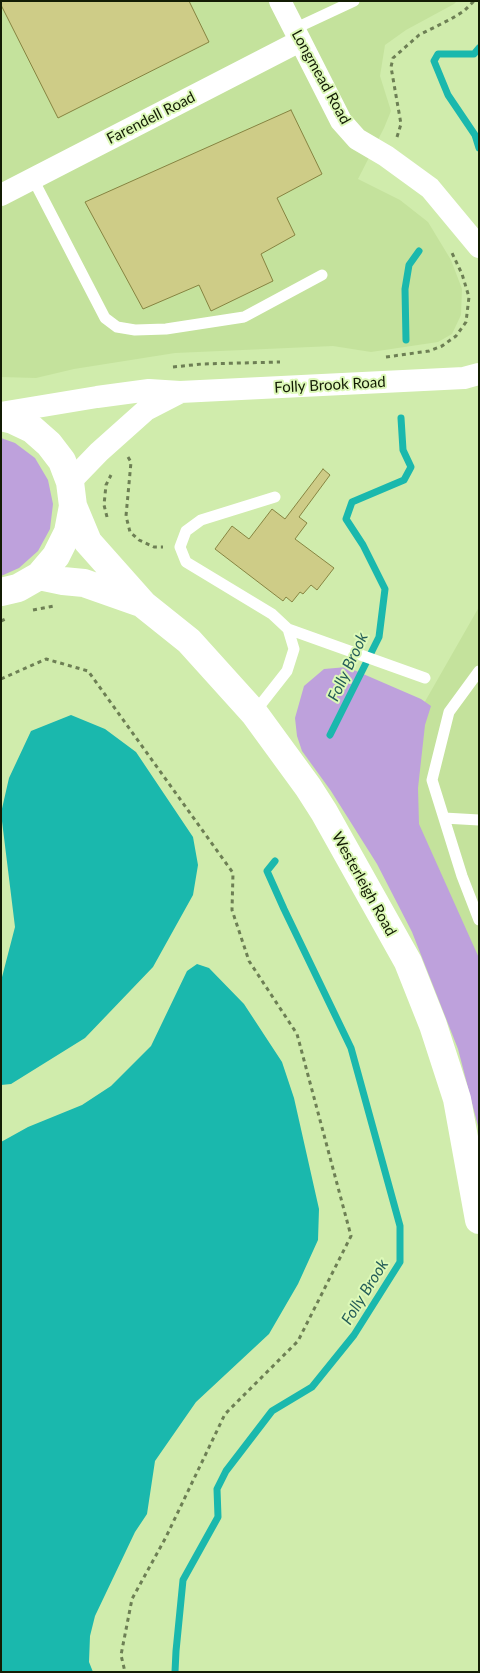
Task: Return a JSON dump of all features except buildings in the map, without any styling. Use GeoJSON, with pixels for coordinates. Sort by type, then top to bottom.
{"type":"FeatureCollection","features":[{"type":"Feature","properties":{"kind":"street","name":"Longmead Road"},"geometry":{"type":"LineString","coordinates":[[280,1],[342,121],[357,139],[386,156],[430,188],[479,247]]}},
{"type":"Feature","properties":{"kind":"street","name":"Farendell Road"},"geometry":{"type":"LineString","coordinates":[[1,195],[297,35]]}},
{"type":"Feature","properties":{"kind":"street","name":"Folly Brook Road"},"geometry":{"type":"LineString","coordinates":[[1,413],[149,390],[180,392],[464,378],[479,374]]}},
{"type":"Feature","properties":{"kind":"street","name":"Folly Brook Road"},"geometry":{"type":"LineString","coordinates":[[71,494],[98,452],[146,410],[180,392]]}},
{"type":"Feature","properties":{"kind":"street","name":"Westerleigh Road"},"geometry":{"type":"LineString","coordinates":[[1,417],[13,420],[32,429],[49,444],[62,462],[88,542],[144,605],[189,641],[254,713],[324,812],[408,962],[433,1024],[457,1099],[479,1220]]}},
{"type":"Feature","properties":{"kind":"street"},"geometry":{"type":"LineString","coordinates":[[5,605],[18,588],[39,576],[56,556],[68,532],[71,494]]}},
{"type":"Feature","properties":{"kind":"street","name":"Westerleigh Road"},"geometry":{"type":"LineString","coordinates":[[39,576],[84,583],[144,605]]}},
{"type":"Feature","properties":{"kind":"lane"},"geometry":{"type":"LineString","coordinates":[[297,35],[354,1]]}},
{"type":"Feature","properties":{"kind":"lane"},"geometry":{"type":"LineString","coordinates":[[33,179],[105,318],[118,326],[135,330],[166,328],[244,317],[322,274]]}},
{"type":"Feature","properties":{"kind":"lane"},"geometry":{"type":"LineString","coordinates":[[275,497],[201,520],[186,531],[180,547],[186,562],[272,614],[288,629],[425,678]]}},
{"type":"Feature","properties":{"kind":"lane"},"geometry":{"type":"LineString","coordinates":[[254,713],[287,671],[294,650],[288,629]]}},
{"type":"Feature","properties":{"kind":"lane"},"geometry":{"type":"LineString","coordinates":[[479,671],[449,712],[432,780],[462,876],[479,920]]}},
{"type":"Feature","properties":{"kind":"lane"},"geometry":{"type":"LineString","coordinates":[[444,818],[479,820]]}},
{"type":"Feature","properties":{"kind":"path"},"geometry":{"type":"LineString","coordinates":[[122,460],[127,454],[131,462],[126,516],[130,532],[139,540],[154,547],[180,547]]}},
{"type":"Feature","properties":{"kind":"path"},"geometry":{"type":"LineString","coordinates":[[109,522],[104,505],[106,485],[113,472]]}},
{"type":"Feature","properties":{"kind":"path"},"geometry":{"type":"LineString","coordinates":[[1,621],[5,605]]}},
{"type":"Feature","properties":{"kind":"path"},"geometry":{"type":"LineString","coordinates":[[26,612],[54,606],[63,607]]}},
{"type":"Feature","properties":{"kind":"path"},"geometry":{"type":"LineString","coordinates":[[1,679],[46,659],[88,671],[234,873],[232,910],[249,961],[297,1034],[351,1236],[298,1342],[225,1414],[166,1537],[132,1599],[121,1655],[125,1672]]}},
{"type":"Feature","properties":{"kind":"shaded area"},"geometry":{"type":"Polygon","coordinates":[[[1,1],[457,1],[406,30],[385,45],[380,76],[391,111],[358,179],[400,200],[428,222],[451,260],[462,289],[461,315],[452,334],[438,342],[371,352],[333,346],[175,353],[74,369],[36,378],[1,377],[1,1]]]}},
{"type":"Feature","properties":{"kind":"shaded area"},"geometry":{"type":"Polygon","coordinates":[[[1,438],[15,443],[35,458],[48,480],[53,504],[50,529],[38,551],[19,568],[1,576],[1,438]]]}},
{"type":"Feature","properties":{"kind":"shaded area"},"geometry":{"type":"Polygon","coordinates":[[[479,607],[479,1030],[385,857],[403,740],[479,607]]]}},
{"type":"Feature","properties":{"kind":"shaded area"},"geometry":{"type":"Polygon","coordinates":[[[347,667],[421,699],[431,706],[425,725],[418,788],[419,824],[479,958],[479,1130],[458,1049],[412,932],[377,864],[331,791],[302,751],[297,736],[295,718],[304,686],[324,669],[347,667]]]}},
{"type":"Feature","properties":{"kind":"water"},"geometry":{"type":"Polygon","coordinates":[[[71,715],[105,729],[136,752],[193,837],[198,865],[193,895],[153,967],[85,1038],[11,1084],[1,1085],[1,981],[15,927],[1,813],[9,778],[31,731],[71,715]]]}},
{"type":"Feature","properties":{"kind":"water"},"geometry":{"type":"Polygon","coordinates":[[[197,964],[209,968],[244,1004],[282,1062],[294,1098],[319,1209],[318,1240],[298,1284],[269,1334],[196,1402],[155,1461],[147,1514],[135,1532],[95,1616],[90,1636],[89,1662],[93,1672],[1,1672],[1,1142],[28,1127],[82,1105],[111,1086],[151,1046],[187,971],[197,964]]]}},
{"type":"Feature","properties":{"kind":"waterway","name":"Folly Brook"},"geometry":{"type":"LineString","coordinates":[[479,48],[474,54],[438,54],[434,61],[448,95],[475,135],[479,148]]}},
{"type":"Feature","properties":{"kind":"waterway","name":"Folly Brook"},"geometry":{"type":"LineString","coordinates":[[406,340],[405,289],[409,265],[419,251]]}},
{"type":"Feature","properties":{"kind":"waterway","name":"Folly Brook"},"geometry":{"type":"LineString","coordinates":[[330,735],[379,637],[385,589],[363,545],[346,519],[352,502],[404,480],[411,467],[403,450],[401,418]]}},
{"type":"Feature","properties":{"kind":"waterway","name":"Folly Brook"},"geometry":{"type":"LineString","coordinates":[[175,1672],[183,1580],[218,1517],[217,1489],[226,1471],[272,1411],[312,1387],[354,1335],[400,1262],[400,1226],[351,1048],[267,871],[275,861]]}}]}
